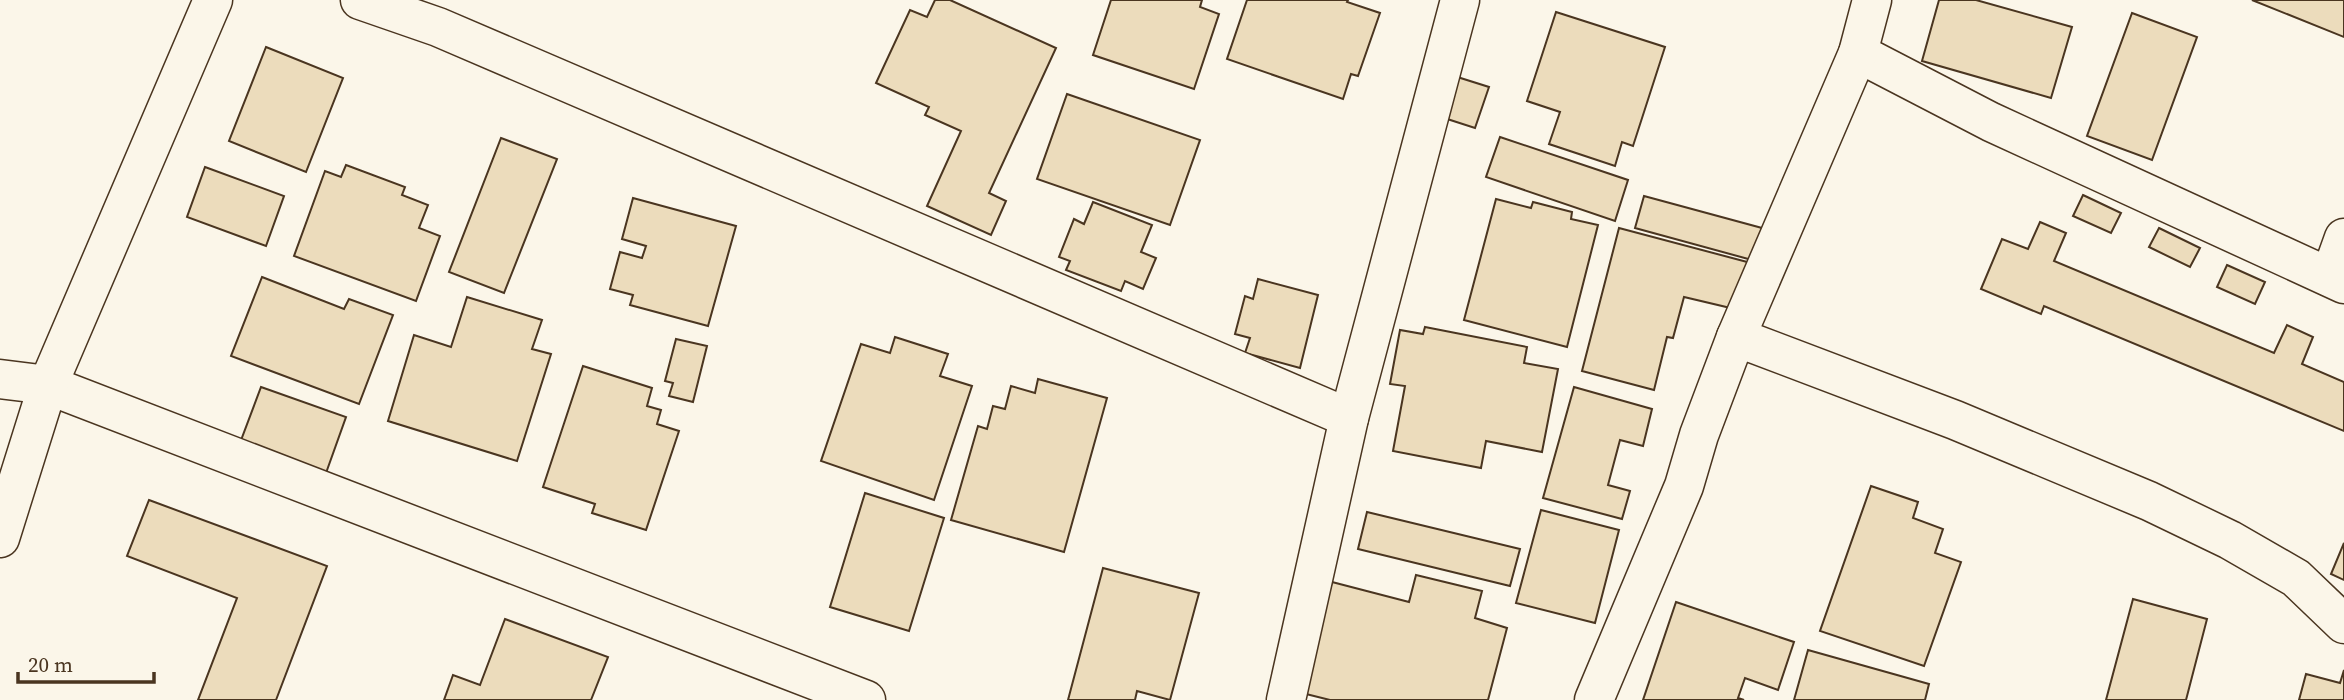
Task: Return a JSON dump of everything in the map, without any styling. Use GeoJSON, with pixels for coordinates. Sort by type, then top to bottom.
{"type":"FeatureCollection","features":[{"type":"Feature","properties":{"kind":"street"},"geometry":{"type":"LineString","coordinates":[[0,538],[48,385],[213,0]]}},
{"type":"Feature","properties":{"kind":"street"},"geometry":{"type":"LineString","coordinates":[[360,0],[438,27],[1349,418]]}},
{"type":"Feature","properties":{"kind":"street"},"geometry":{"type":"LineString","coordinates":[[1286,700],[1349,418],[1460,0]]}},
{"type":"Feature","properties":{"kind":"street"},"geometry":{"type":"LineString","coordinates":[[1594,700],[1684,486],[1699,435],[1736,337],[1858,53],[1872,0]]}},
{"type":"Feature","properties":{"kind":"street"},"geometry":{"type":"LineString","coordinates":[[1858,53],[1992,122],[2337,281],[2344,238]]}},
{"type":"Feature","properties":{"kind":"street"},"geometry":{"type":"LineString","coordinates":[[1736,337],[1955,420],[2149,501],[2230,540],[2296,578],[2344,624]]}},
{"type":"Feature","properties":{"kind":"street"},"geometry":{"type":"LineString","coordinates":[[0,379],[48,385],[866,700]]}},
{"type":"Feature","properties":{"kind":"building"},"geometry":{"type":"Polygon","coordinates":[[[935,0],[950,0],[1056,48],[989,193],[1006,201],[991,235],[927,206],[961,131],[925,115],[929,107],[876,83],[910,10],[927,17],[935,0]]]}},
{"type":"Feature","properties":{"kind":"building"},"geometry":{"type":"Polygon","coordinates":[[[1111,0],[1202,0],[1200,7],[1219,14],[1194,89],[1093,55],[1111,0]]]}},
{"type":"Feature","properties":{"kind":"building"},"geometry":{"type":"Polygon","coordinates":[[[1247,0],[1348,0],[1347,2],[1380,13],[1358,76],[1351,74],[1343,99],[1227,59],[1247,0]]]}},
{"type":"Feature","properties":{"kind":"building"},"geometry":{"type":"Polygon","coordinates":[[[1939,0],[1976,0],[2072,27],[2051,98],[1922,61],[1939,0]]]}},
{"type":"Feature","properties":{"kind":"building"},"geometry":{"type":"Polygon","coordinates":[[[2252,0],[2344,0],[2344,37],[2252,0]]]}},
{"type":"Feature","properties":{"kind":"building"},"geometry":{"type":"Polygon","coordinates":[[[1556,12],[1665,47],[1633,146],[1622,142],[1615,166],[1549,144],[1560,112],[1527,101],[1556,12]]]}},
{"type":"Feature","properties":{"kind":"building"},"geometry":{"type":"Polygon","coordinates":[[[2132,13],[2197,37],[2152,160],[2087,136],[2132,13]]]}},
{"type":"Feature","properties":{"kind":"building"},"geometry":{"type":"Polygon","coordinates":[[[266,47],[343,78],[306,172],[229,141],[266,47]]]}},
{"type":"Feature","properties":{"kind":"building"},"geometry":{"type":"Polygon","coordinates":[[[1451,75],[1489,87],[1475,128],[1438,116],[1451,75]]]}},
{"type":"Feature","properties":{"kind":"building"},"geometry":{"type":"Polygon","coordinates":[[[1067,94],[1200,140],[1170,225],[1037,179],[1067,94]]]}},
{"type":"Feature","properties":{"kind":"building"},"geometry":{"type":"Polygon","coordinates":[[[1500,137],[1628,180],[1615,221],[1486,177],[1500,137]]]}},
{"type":"Feature","properties":{"kind":"building"},"geometry":{"type":"Polygon","coordinates":[[[501,138],[557,159],[504,293],[449,272],[501,138]]]}},
{"type":"Feature","properties":{"kind":"building"},"geometry":{"type":"Polygon","coordinates":[[[346,165],[405,187],[402,195],[428,205],[419,228],[440,236],[416,301],[294,256],[325,171],[341,177],[346,165]]]}},
{"type":"Feature","properties":{"kind":"building"},"geometry":{"type":"Polygon","coordinates":[[[205,167],[284,196],[266,246],[187,217],[205,167]]]}},
{"type":"Feature","properties":{"kind":"building"},"geometry":{"type":"Polygon","coordinates":[[[2083,195],[2121,213],[2111,233],[2073,216],[2083,195]]]}},
{"type":"Feature","properties":{"kind":"building"},"geometry":{"type":"Polygon","coordinates":[[[1644,196],[1762,228],[1752,260],[1635,228],[1644,196]]]}},
{"type":"Feature","properties":{"kind":"building"},"geometry":{"type":"Polygon","coordinates":[[[633,198],[736,226],[708,326],[630,305],[633,295],[610,289],[620,252],[642,258],[646,246],[622,239],[633,198]]]}},
{"type":"Feature","properties":{"kind":"building"},"geometry":{"type":"Polygon","coordinates":[[[1496,199],[1531,208],[1533,202],[1572,212],[1571,219],[1598,225],[1567,347],[1464,320],[1496,199]]]}},
{"type":"Feature","properties":{"kind":"building"},"geometry":{"type":"Polygon","coordinates":[[[1093,202],[1152,225],[1141,252],[1156,258],[1143,289],[1125,281],[1121,291],[1066,270],[1070,261],[1059,257],[1074,219],[1084,224],[1093,202]]]}},
{"type":"Feature","properties":{"kind":"building"},"geometry":{"type":"Polygon","coordinates":[[[2040,222],[2066,233],[2054,261],[2274,353],[2287,325],[2313,337],[2302,364],[2344,382],[2344,431],[2044,306],[2041,314],[1981,289],[2002,239],[2028,249],[2040,222]]]}},
{"type":"Feature","properties":{"kind":"building"},"geometry":{"type":"Polygon","coordinates":[[[1619,228],[1751,263],[1739,310],[1684,297],[1673,338],[1667,337],[1654,390],[1582,371],[1619,228]]]}},
{"type":"Feature","properties":{"kind":"building"},"geometry":{"type":"Polygon","coordinates":[[[2159,228],[2200,248],[2190,267],[2149,247],[2159,228]]]}},
{"type":"Feature","properties":{"kind":"building"},"geometry":{"type":"Polygon","coordinates":[[[2227,265],[2265,282],[2255,304],[2217,287],[2227,265]]]}},
{"type":"Feature","properties":{"kind":"building"},"geometry":{"type":"Polygon","coordinates":[[[262,277],[344,309],[349,299],[393,315],[359,404],[231,356],[262,277]]]}},
{"type":"Feature","properties":{"kind":"building"},"geometry":{"type":"Polygon","coordinates":[[[1258,279],[1318,295],[1300,368],[1245,353],[1250,338],[1235,334],[1245,296],[1253,299],[1258,279]]]}},
{"type":"Feature","properties":{"kind":"building"},"geometry":{"type":"Polygon","coordinates":[[[467,297],[542,320],[532,349],[551,354],[517,461],[388,421],[414,335],[451,347],[467,297]]]}},
{"type":"Feature","properties":{"kind":"building"},"geometry":{"type":"Polygon","coordinates":[[[1425,327],[1527,347],[1524,363],[1558,369],[1542,452],[1486,441],[1481,468],[1393,451],[1405,386],[1390,384],[1400,330],[1423,334],[1425,327]]]}},
{"type":"Feature","properties":{"kind":"building"},"geometry":{"type":"Polygon","coordinates":[[[895,337],[948,354],[940,376],[972,386],[934,500],[821,461],[861,344],[890,353],[895,337]]]}},
{"type":"Feature","properties":{"kind":"building"},"geometry":{"type":"Polygon","coordinates":[[[676,339],[707,346],[693,402],[669,396],[673,383],[665,381],[676,339]]]}},
{"type":"Feature","properties":{"kind":"building"},"geometry":{"type":"Polygon","coordinates":[[[583,366],[652,388],[647,406],[661,410],[657,424],[679,431],[646,530],[592,513],[595,504],[543,487],[583,366]]]}},
{"type":"Feature","properties":{"kind":"building"},"geometry":{"type":"Polygon","coordinates":[[[1038,379],[1107,398],[1064,552],[951,520],[978,426],[987,429],[993,406],[1005,409],[1011,386],[1035,393],[1038,379]]]}},
{"type":"Feature","properties":{"kind":"building"},"geometry":{"type":"Polygon","coordinates":[[[261,387],[346,417],[326,473],[240,443],[261,387]]]}},
{"type":"Feature","properties":{"kind":"building"},"geometry":{"type":"Polygon","coordinates":[[[1574,387],[1652,409],[1643,446],[1620,440],[1608,485],[1630,491],[1622,519],[1543,498],[1574,387]]]}},
{"type":"Feature","properties":{"kind":"building"},"geometry":{"type":"Polygon","coordinates":[[[1871,486],[1918,502],[1913,518],[1943,529],[1935,553],[1961,562],[1924,666],[1820,631],[1871,486]]]}},
{"type":"Feature","properties":{"kind":"building"},"geometry":{"type":"Polygon","coordinates":[[[865,493],[944,518],[909,631],[830,607],[865,493]]]}},
{"type":"Feature","properties":{"kind":"building"},"geometry":{"type":"Polygon","coordinates":[[[149,500],[327,566],[276,700],[198,700],[237,598],[127,556],[149,500]]]}},
{"type":"Feature","properties":{"kind":"building"},"geometry":{"type":"Polygon","coordinates":[[[1541,510],[1619,530],[1595,623],[1516,603],[1541,510]]]}},
{"type":"Feature","properties":{"kind":"building"},"geometry":{"type":"Polygon","coordinates":[[[1367,512],[1520,549],[1510,586],[1358,549],[1367,512]]]}},
{"type":"Feature","properties":{"kind":"building"},"geometry":{"type":"Polygon","coordinates":[[[2344,543],[2344,580],[2331,574],[2344,543]]]}},
{"type":"Feature","properties":{"kind":"building"},"geometry":{"type":"Polygon","coordinates":[[[1103,568],[1199,593],[1170,700],[1137,691],[1135,700],[1068,700],[1103,568]]]}},
{"type":"Feature","properties":{"kind":"building"},"geometry":{"type":"Polygon","coordinates":[[[1416,575],[1482,591],[1475,618],[1507,628],[1488,700],[1330,700],[1302,693],[1332,582],[1409,602],[1416,575]]]}},
{"type":"Feature","properties":{"kind":"building"},"geometry":{"type":"Polygon","coordinates":[[[2133,599],[2207,619],[2186,700],[2106,700],[2133,599]]]}},
{"type":"Feature","properties":{"kind":"building"},"geometry":{"type":"Polygon","coordinates":[[[1676,602],[1794,642],[1778,690],[1745,678],[1738,698],[1744,700],[1643,700],[1676,602]]]}},
{"type":"Feature","properties":{"kind":"building"},"geometry":{"type":"Polygon","coordinates":[[[505,619],[608,657],[591,700],[444,700],[453,675],[480,685],[505,619]]]}},
{"type":"Feature","properties":{"kind":"building"},"geometry":{"type":"Polygon","coordinates":[[[1808,650],[1929,684],[1925,700],[1794,700],[1808,650]]]}},
{"type":"Feature","properties":{"kind":"building"},"geometry":{"type":"Polygon","coordinates":[[[2344,670],[2344,700],[2299,700],[2306,674],[2340,683],[2344,670]]]}}]}
